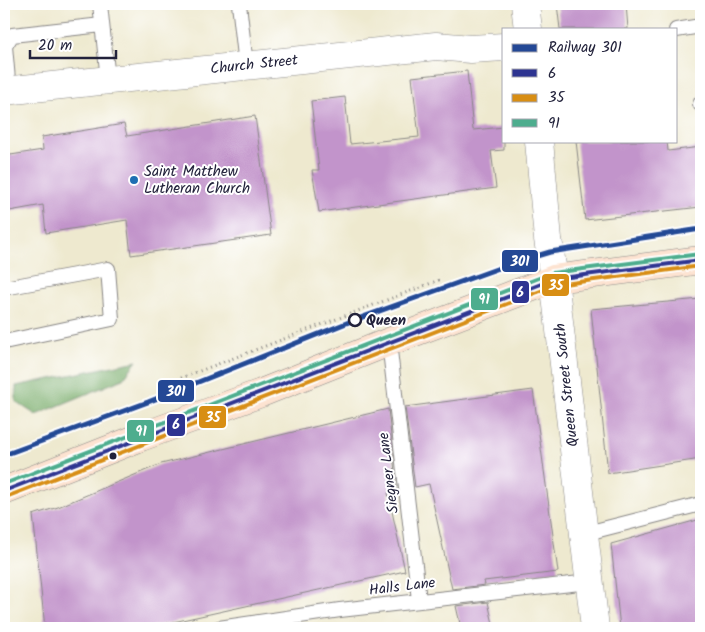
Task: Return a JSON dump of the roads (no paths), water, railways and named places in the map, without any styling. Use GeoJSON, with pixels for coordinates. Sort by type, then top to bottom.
{"type":"FeatureCollection","features":[{"type":"Feature","properties":{"kind":"main road"},"geometry":{"type":"LineString","coordinates":[[4,491],[554,279],[701,260]]}},
{"type":"Feature","properties":{"kind":"street"},"geometry":{"type":"LineString","coordinates":[[525,4],[528,28]]}},
{"type":"Feature","properties":{"kind":"street","name":"Church Street"},"geometry":{"type":"LineString","coordinates":[[6,91],[436,46],[471,49],[502,47]]}},
{"type":"Feature","properties":{"kind":"street","name":"Queen Street South"},"geometry":{"type":"LineString","coordinates":[[539,142],[548,239],[595,628]]}},
{"type":"Feature","properties":{"kind":"lane"},"geometry":{"type":"LineString","coordinates":[[100,4],[108,80]]}},
{"type":"Feature","properties":{"kind":"lane"},"geometry":{"type":"LineString","coordinates":[[238,4],[246,65]]}},
{"type":"Feature","properties":{"kind":"lane"},"geometry":{"type":"LineString","coordinates":[[6,91],[5,46],[12,35],[102,25]]}},
{"type":"Feature","properties":{"kind":"lane"},"geometry":{"type":"LineString","coordinates":[[678,30],[701,26]]}},
{"type":"Feature","properties":{"kind":"lane"},"geometry":{"type":"LineString","coordinates":[[4,288],[108,269],[112,319],[4,342]]}},
{"type":"Feature","properties":{"kind":"lane","name":"Siegner Lane"},"geometry":{"type":"LineString","coordinates":[[389,342],[419,600]]}},
{"type":"Feature","properties":{"kind":"lane"},"geometry":{"type":"LineString","coordinates":[[583,534],[701,504]]}},
{"type":"Feature","properties":{"kind":"lane","name":"Halls Lane"},"geometry":{"type":"LineString","coordinates":[[219,628],[419,600],[589,582]]}},
{"type":"Feature","properties":{"kind":"rail line","name":"301"},"geometry":{"type":"LineString","coordinates":[[4,455],[148,402],[349,322],[513,263],[550,252],[701,229]]}},
{"type":"Feature","properties":{"kind":"place","name":"Saint Matthew Lutheran Church"},"geometry":{"type":"Point","coordinates":[134,180]}},
{"type":"Feature","properties":{"kind":"place","name":"Queen"},"geometry":{"type":"Point","coordinates":[355,320]}}]}
